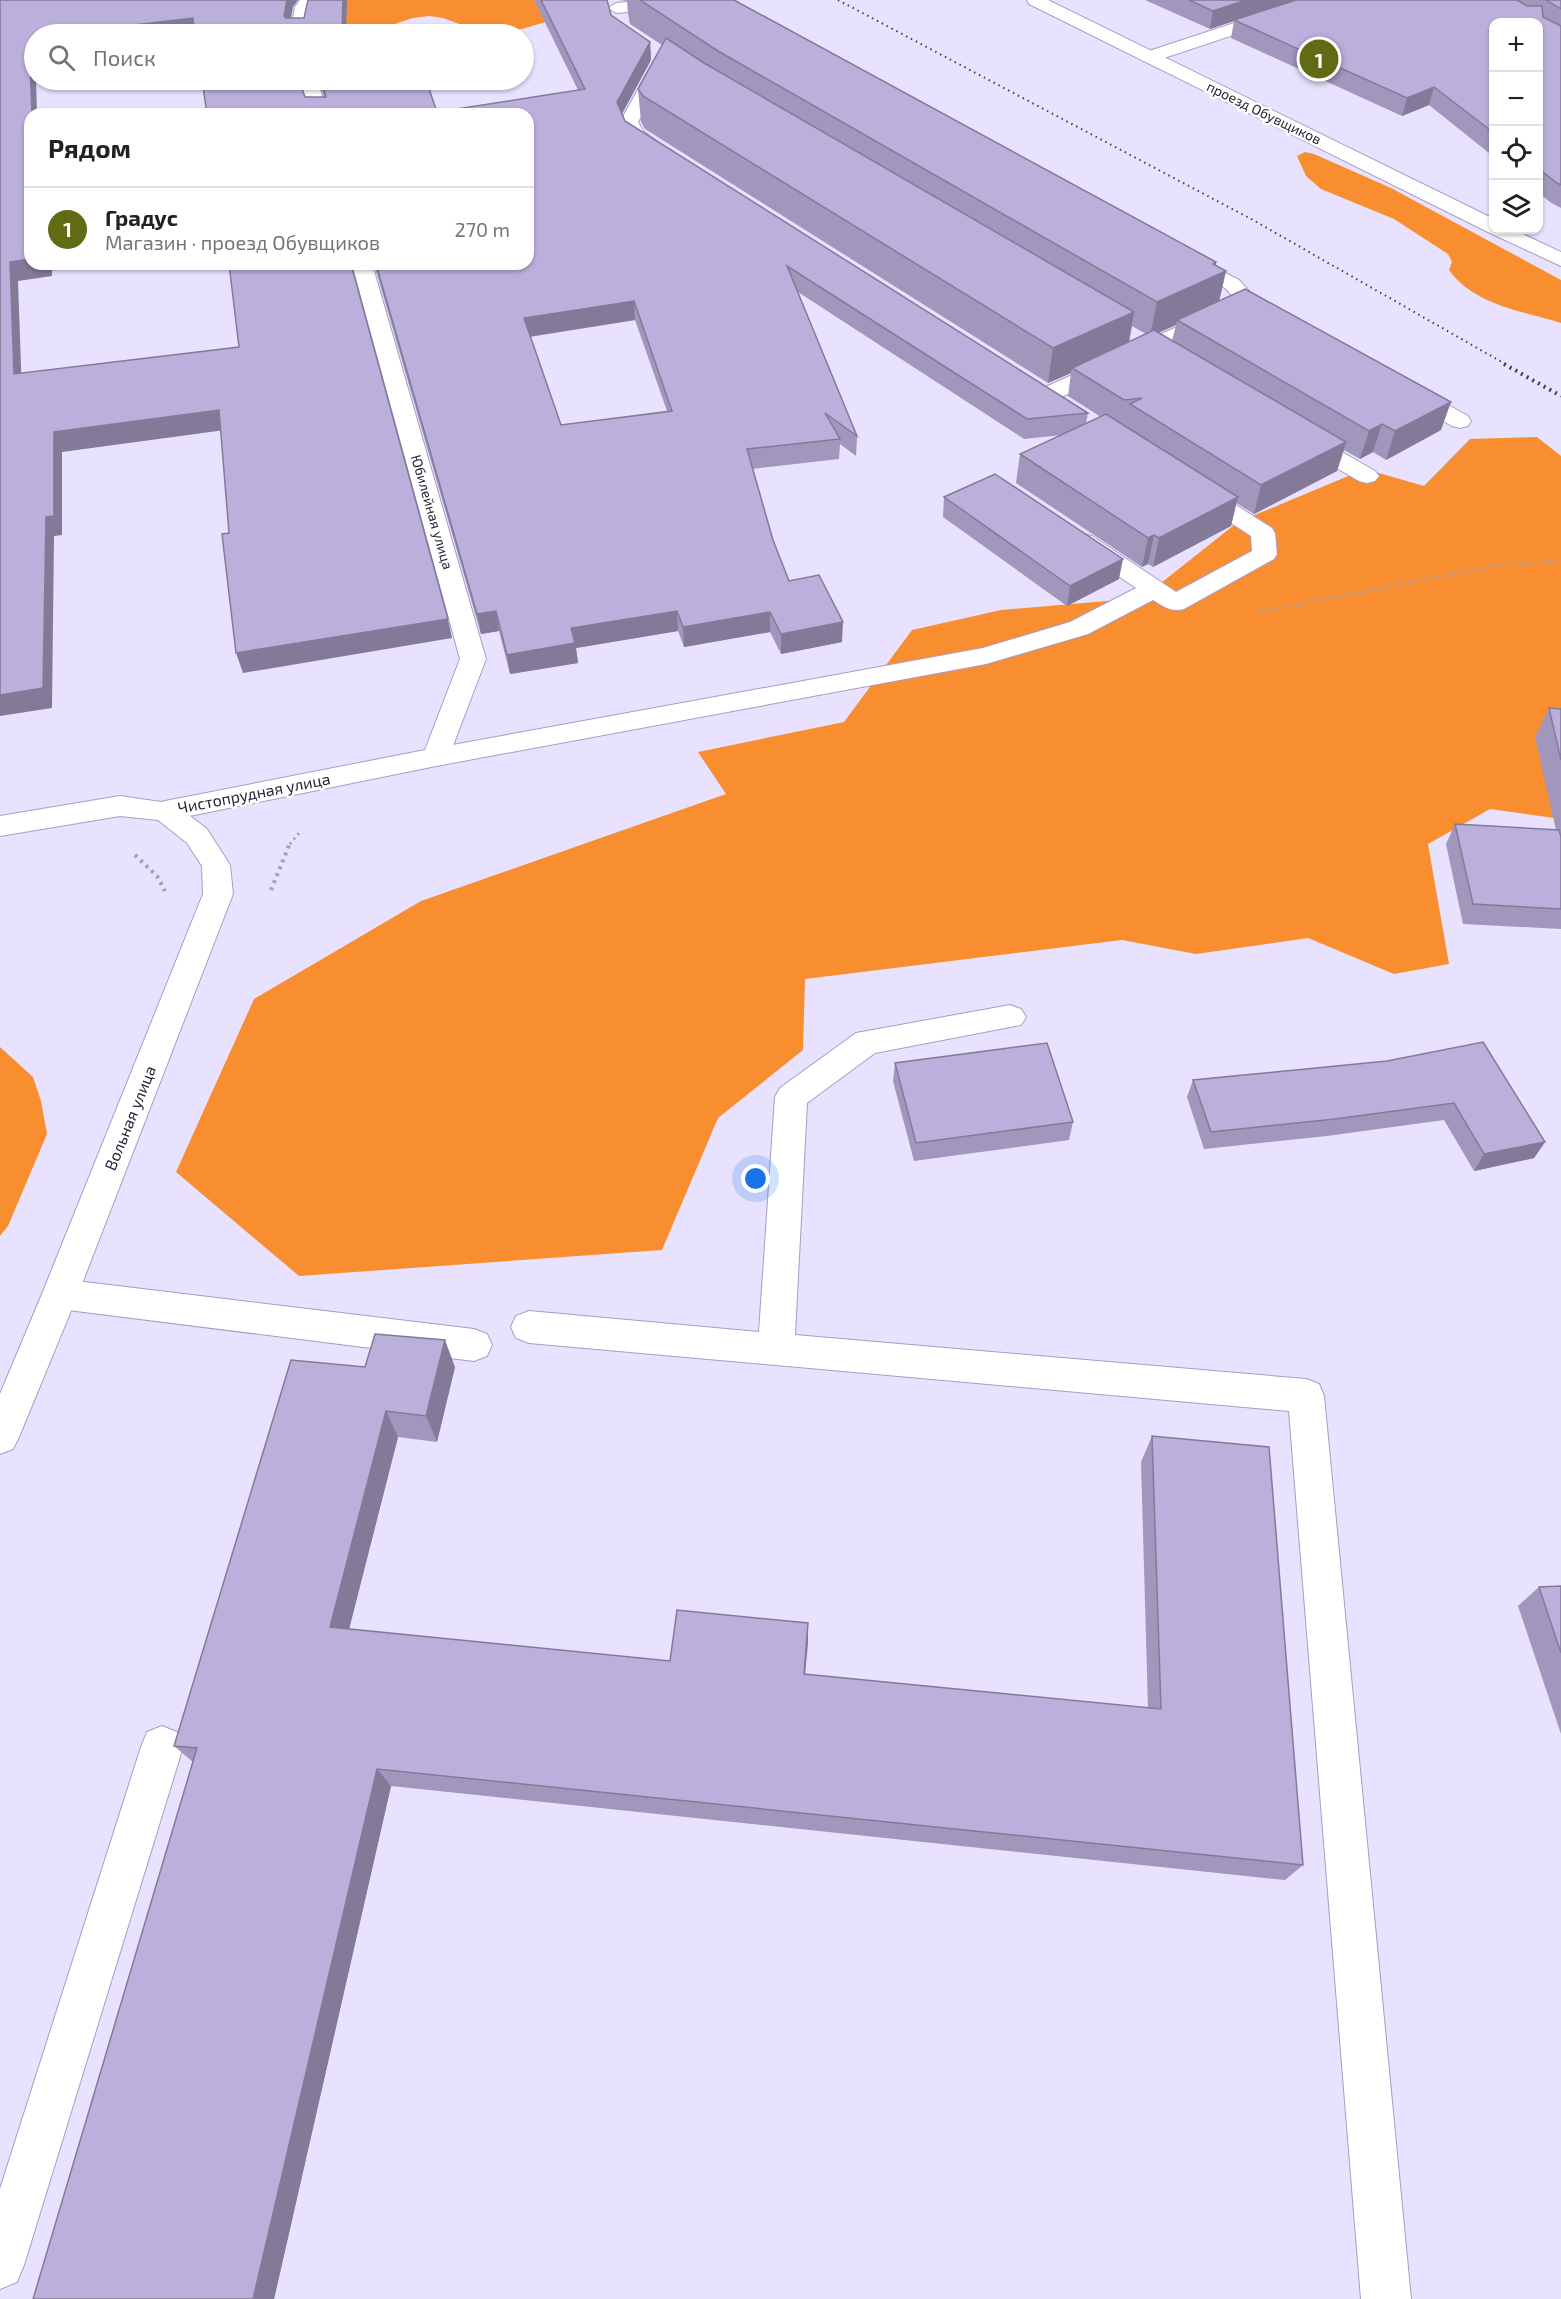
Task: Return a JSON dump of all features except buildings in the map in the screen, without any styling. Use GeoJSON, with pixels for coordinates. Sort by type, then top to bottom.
{"type":"FeatureCollection","features":[{"type":"Feature","properties":{"kind":"street"},"geometry":{"type":"LineString","coordinates":[[300,24],[303,7],[309,0]]}},
{"type":"Feature","properties":{"kind":"street","name":"проезд Обувщиков"},"geometry":{"type":"LineString","coordinates":[[1035,0],[1489,225]]}},
{"type":"Feature","properties":{"kind":"street"},"geometry":{"type":"LineString","coordinates":[[1149,57],[1321,0]]}},
{"type":"Feature","properties":{"kind":"street"},"geometry":{"type":"LineString","coordinates":[[615,12],[685,2]]}},
{"type":"Feature","properties":{"kind":"street"},"geometry":{"type":"LineString","coordinates":[[646,45],[683,70]]}},
{"type":"Feature","properties":{"kind":"street"},"geometry":{"type":"LineString","coordinates":[[664,57],[629,122],[635,134],[677,162]]}},
{"type":"Feature","properties":{"kind":"street"},"geometry":{"type":"LineString","coordinates":[[312,90],[317,108]]}},
{"type":"Feature","properties":{"kind":"street"},"geometry":{"type":"LineString","coordinates":[[1507,234],[1561,260]]}},
{"type":"Feature","properties":{"kind":"street"},"geometry":{"type":"LineString","coordinates":[[1170,250],[1232,284],[1249,302],[1269,313]]}},
{"type":"Feature","properties":{"kind":"street","name":"Юбилейная улица"},"geometry":{"type":"LineString","coordinates":[[365,270],[473,659],[436,756]]}},
{"type":"Feature","properties":{"kind":"street"},"geometry":{"type":"LineString","coordinates":[[1047,394],[1249,302]]}},
{"type":"Feature","properties":{"kind":"street"},"geometry":{"type":"LineString","coordinates":[[1128,335],[1168,359]]}},
{"type":"Feature","properties":{"kind":"street"},"geometry":{"type":"LineString","coordinates":[[1390,381],[1460,421]]}},
{"type":"Feature","properties":{"kind":"street"},"geometry":{"type":"LineString","coordinates":[[1027,382],[1066,407]]}},
{"type":"Feature","properties":{"kind":"street"},"geometry":{"type":"LineString","coordinates":[[1287,429],[1367,476]]}},
{"type":"Feature","properties":{"kind":"street"},"geometry":{"type":"LineString","coordinates":[[1068,531],[1175,603],[1265,554],[1263,533],[1174,476]]}},
{"type":"Feature","properties":{"kind":"street","name":"Чистопрудная улица"},"geometry":{"type":"LineString","coordinates":[[0,826],[120,806],[165,811],[436,756],[986,656],[1079,628],[1154,589]]}},
{"type":"Feature","properties":{"kind":"street","name":"Вольная улица"},"geometry":{"type":"LineString","coordinates":[[0,1437],[60,1294],[218,894],[216,865],[196,836],[165,811]]}},
{"type":"Feature","properties":{"kind":"street"},"geometry":{"type":"LineString","coordinates":[[776,1349],[791,1097],[867,1042],[1010,1017]]}},
{"type":"Feature","properties":{"kind":"street"},"geometry":{"type":"LineString","coordinates":[[60,1294],[474,1345]]}},
{"type":"Feature","properties":{"kind":"street"},"geometry":{"type":"LineString","coordinates":[[529,1327],[1306,1396],[1386,2299]]}},
{"type":"Feature","properties":{"kind":"street"},"geometry":{"type":"LineString","coordinates":[[0,2265],[162,1746]]}},
{"type":"Feature","properties":{"kind":"path"},"geometry":{"type":"LineString","coordinates":[[1258,612],[1500,565],[1561,561]]}},
{"type":"Feature","properties":{"kind":"path"},"geometry":{"type":"LineString","coordinates":[[131,851],[157,876],[167,895]]}},
{"type":"Feature","properties":{"kind":"shaded area"},"geometry":{"type":"Polygon","coordinates":[[[322,0],[576,0],[549,21],[534,25],[460,24],[429,16],[394,24],[339,24],[322,0]]]}},
{"type":"Feature","properties":{"kind":"shaded area"},"geometry":{"type":"Polygon","coordinates":[[[1305,152],[1391,188],[1561,280],[1561,323],[1500,305],[1472,291],[1459,282],[1449,270],[1452,262],[1448,254],[1394,219],[1321,189],[1306,176],[1297,156],[1305,152]]]}},
{"type":"Feature","properties":{"kind":"shaded area"},"geometry":{"type":"Polygon","coordinates":[[[1537,437],[1561,456],[1561,819],[1490,809],[1428,844],[1449,964],[1394,974],[1308,938],[1196,954],[1122,940],[805,979],[803,1050],[718,1118],[662,1250],[299,1276],[176,1172],[254,999],[421,901],[726,794],[698,752],[844,722],[912,630],[1001,610],[1142,598],[1238,522],[1365,469],[1424,486],[1470,439],[1537,437]]]}},
{"type":"Feature","properties":{"kind":"shaded area"},"geometry":{"type":"Polygon","coordinates":[[[0,1047],[33,1077],[41,1101],[47,1134],[8,1226],[0,1236],[0,1047]]]}},
{"type":"Feature","properties":{"kind":"railway"},"geometry":{"type":"LineString","coordinates":[[838,0],[1253,220],[1507,365]]}},
{"type":"Feature","properties":{"kind":"railway"},"geometry":{"type":"LineString","coordinates":[[1504,364],[1561,396]]}},
{"type":"Feature","properties":{"kind":"place","name":"Градус"},"geometry":{"type":"Point","coordinates":[1319,59]}}]}
